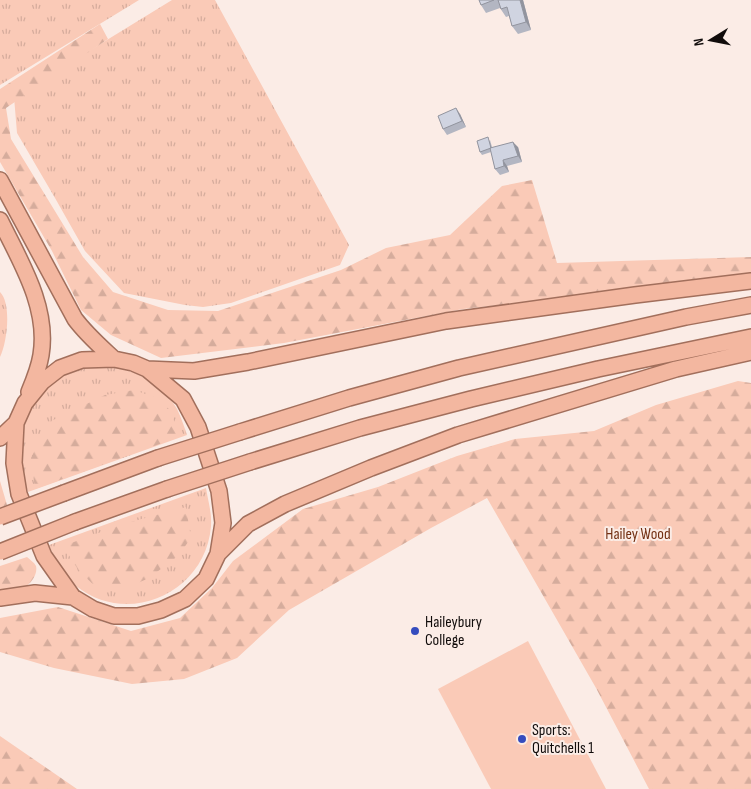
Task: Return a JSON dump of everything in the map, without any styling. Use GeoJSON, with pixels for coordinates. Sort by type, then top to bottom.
{"type":"FeatureCollection","features":[{"type":"Feature","properties":{"kind":"highway"},"geometry":{"type":"LineString","coordinates":[[0,180],[75,319],[89,336],[114,359]]}},
{"type":"Feature","properties":{"kind":"highway"},"geometry":{"type":"LineString","coordinates":[[0,220],[32,290],[39,310],[41,326],[42,347],[37,371],[16,423],[14,463],[19,494],[44,556],[73,597]]}},
{"type":"Feature","properties":{"kind":"highway"},"geometry":{"type":"LineString","coordinates":[[147,369],[194,371],[248,362],[446,321],[751,281]]}},
{"type":"Feature","properties":{"kind":"highway"},"geometry":{"type":"LineString","coordinates":[[0,518],[64,492],[158,458],[349,398],[459,368],[686,317],[751,305]]}},
{"type":"Feature","properties":{"kind":"highway"},"geometry":{"type":"LineString","coordinates":[[0,552],[75,522],[167,490],[360,428],[598,369],[751,337]]}},
{"type":"Feature","properties":{"kind":"highway"},"geometry":{"type":"LineString","coordinates":[[218,554],[248,524],[285,504],[371,468],[458,435],[676,369],[751,352]]}},
{"type":"Feature","properties":{"kind":"highway"},"geometry":{"type":"LineString","coordinates":[[0,598],[35,593],[73,597],[93,608],[114,616],[138,616],[161,610],[185,599],[206,579],[218,554],[222,523],[219,492],[198,427],[182,399],[147,369],[133,363],[114,359],[82,360],[60,368],[42,382],[25,403]]}},
{"type":"Feature","properties":{"kind":"highway"},"geometry":{"type":"LineString","coordinates":[[0,438],[16,423]]}},
{"type":"Feature","properties":{"kind":"green space"},"geometry":{"type":"Polygon","coordinates":[[[0,0],[139,0],[0,85],[0,0]]]}},
{"type":"Feature","properties":{"kind":"green space"},"geometry":{"type":"Polygon","coordinates":[[[172,0],[215,0],[349,245],[340,265],[231,303],[203,307],[124,293],[85,251],[17,133],[14,97],[172,0]]]}},
{"type":"Feature","properties":{"kind":"green space"},"geometry":{"type":"Polygon","coordinates":[[[100,24],[108,39],[6,108],[11,139],[83,257],[113,292],[168,310],[218,311],[341,270],[386,248],[450,235],[502,186],[532,180],[557,263],[751,257],[751,277],[463,309],[284,343],[161,358],[111,335],[81,310],[52,251],[0,162],[0,89],[100,24]]]}},
{"type":"Feature","properties":{"kind":"green space"},"geometry":{"type":"Polygon","coordinates":[[[0,292],[6,305],[7,324],[5,343],[0,357],[0,292]]]}},
{"type":"Feature","properties":{"kind":"green space"},"geometry":{"type":"Polygon","coordinates":[[[97,366],[132,372],[153,383],[162,390],[177,409],[187,435],[28,492],[19,464],[21,429],[30,408],[45,390],[63,376],[97,366]]]}},
{"type":"Feature","properties":{"kind":"green space","name":"Hailey Wood"},"geometry":{"type":"Polygon","coordinates":[[[738,381],[751,383],[751,789],[649,789],[596,688],[487,498],[289,610],[237,658],[184,679],[132,684],[54,668],[0,652],[0,618],[58,607],[131,631],[180,618],[212,588],[233,561],[303,509],[378,487],[457,456],[515,439],[594,431],[656,405],[738,381]]]}},
{"type":"Feature","properties":{"kind":"green space"},"geometry":{"type":"Polygon","coordinates":[[[134,390],[157,398],[171,411],[179,437],[35,489],[31,458],[49,422],[105,395],[134,390]]]}},
{"type":"Feature","properties":{"kind":"green space"},"geometry":{"type":"Polygon","coordinates":[[[0,481],[7,505],[0,508],[0,481]]]}},
{"type":"Feature","properties":{"kind":"green space"},"geometry":{"type":"Polygon","coordinates":[[[206,488],[211,526],[206,549],[195,569],[180,585],[162,596],[141,603],[119,604],[97,598],[76,586],[67,577],[49,545],[206,488]]]}},
{"type":"Feature","properties":{"kind":"green space"},"geometry":{"type":"Polygon","coordinates":[[[186,507],[191,538],[178,556],[149,578],[122,590],[96,587],[79,571],[63,546],[123,524],[186,507]]]}},
{"type":"Feature","properties":{"kind":"green space"},"geometry":{"type":"Polygon","coordinates":[[[27,557],[36,566],[35,575],[31,581],[24,587],[0,591],[0,566],[27,557]]]}},
{"type":"Feature","properties":{"kind":"green space","name":"Sports: Quitchells 1"},"geometry":{"type":"Polygon","coordinates":[[[528,641],[606,789],[491,789],[438,689],[528,641]]]}},
{"type":"Feature","properties":{"kind":"green space"},"geometry":{"type":"Polygon","coordinates":[[[0,736],[77,789],[0,789],[0,736]]]}},
{"type":"Feature","properties":{"kind":"building"},"geometry":{"type":"Polygon","coordinates":[[[479,0],[494,0],[481,5],[479,0]]]}},
{"type":"Feature","properties":{"kind":"building"},"geometry":{"type":"Polygon","coordinates":[[[498,0],[520,0],[526,22],[512,26],[507,7],[501,9],[498,0]]]}},
{"type":"Feature","properties":{"kind":"building"},"geometry":{"type":"Polygon","coordinates":[[[456,108],[462,121],[443,129],[438,116],[456,108]]]}},
{"type":"Feature","properties":{"kind":"building"},"geometry":{"type":"Polygon","coordinates":[[[488,137],[491,148],[480,152],[477,141],[488,137]]]}},
{"type":"Feature","properties":{"kind":"building"},"geometry":{"type":"Polygon","coordinates":[[[513,142],[518,156],[503,160],[504,166],[495,169],[490,148],[513,142]]]}},
{"type":"Feature","properties":{"kind":"place","name":"Haileybury College"},"geometry":{"type":"Point","coordinates":[415,631]}},
{"type":"Feature","properties":{"kind":"place","name":"Sports: Quitchells 1"},"geometry":{"type":"Point","coordinates":[522,739]}}]}
